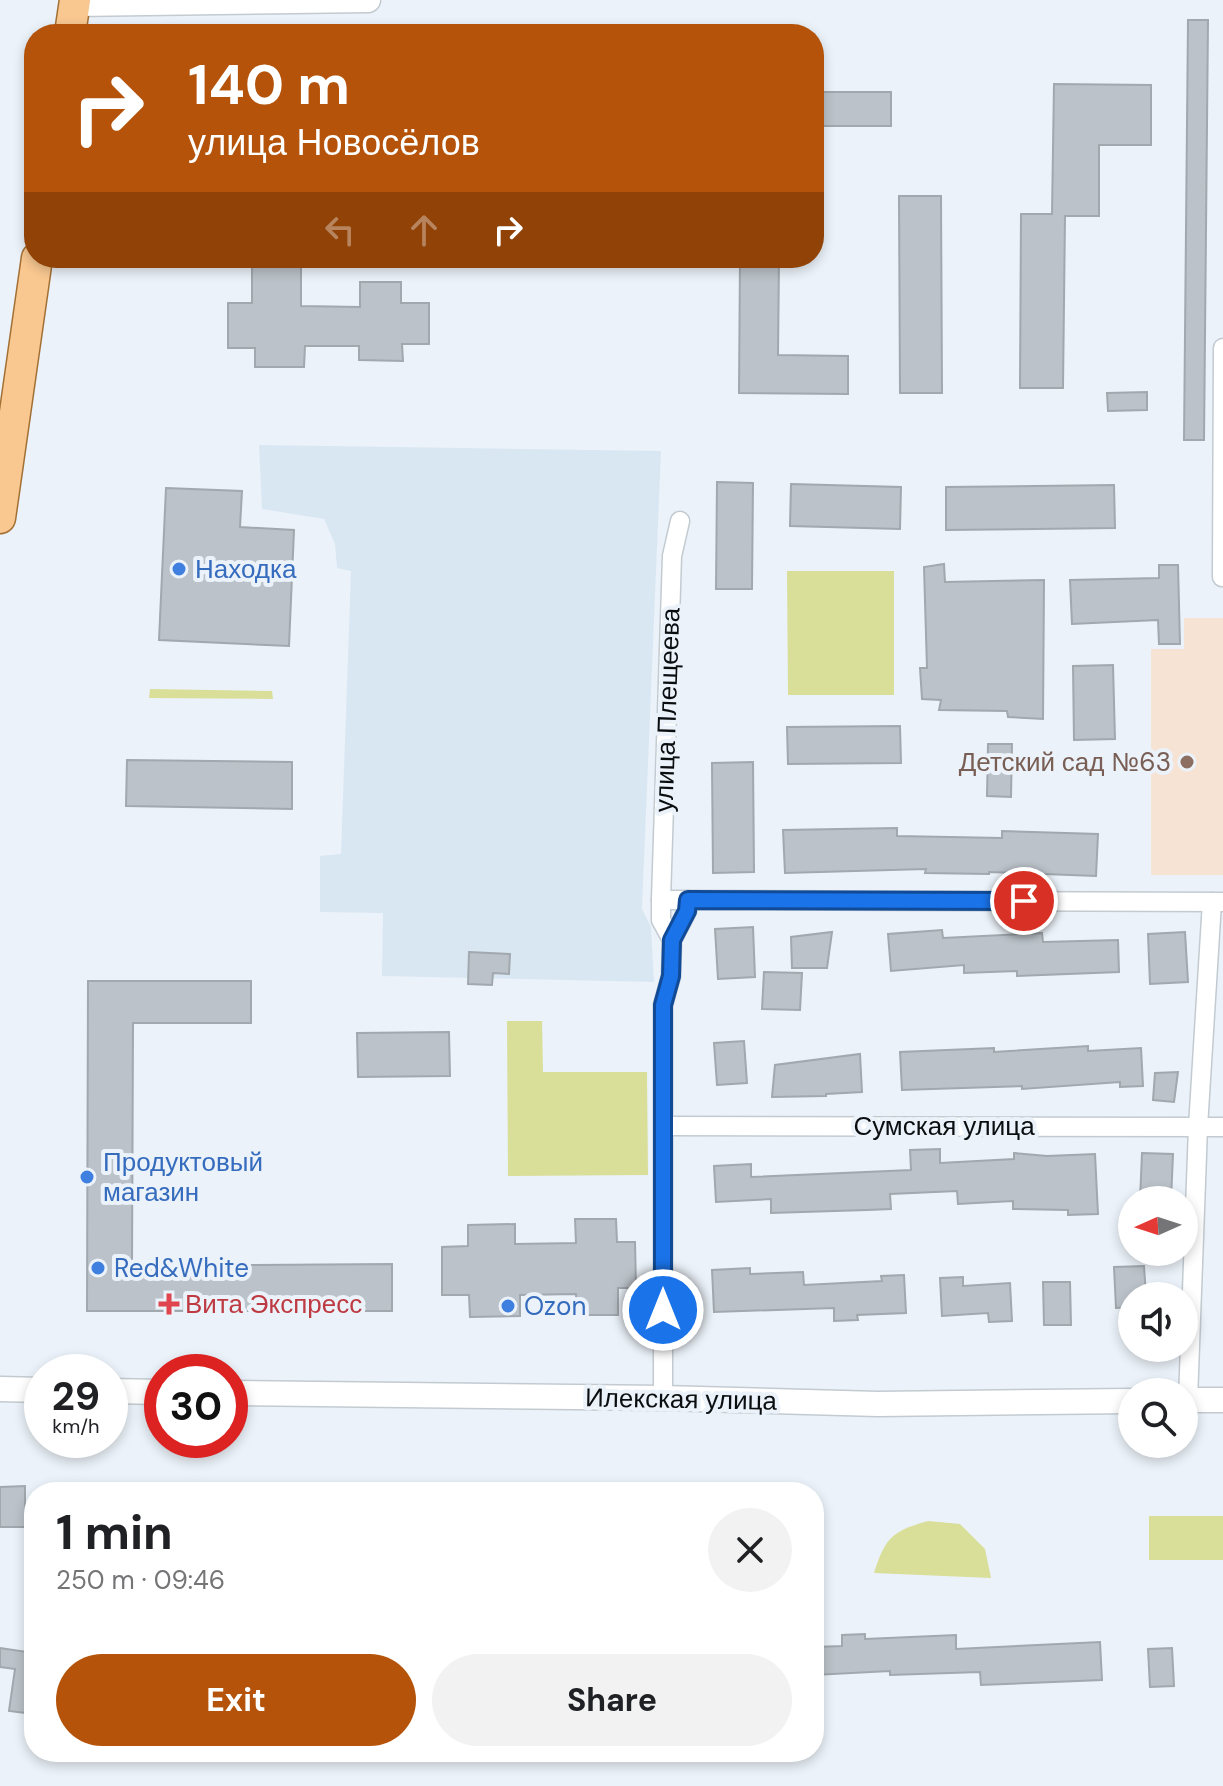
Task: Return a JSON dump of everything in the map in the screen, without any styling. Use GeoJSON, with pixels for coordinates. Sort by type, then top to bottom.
{"type":"FeatureCollection","features":[{"type":"Feature","properties":{"kind":"main road"},"geometry":{"type":"LineString","coordinates":[[72,24],[75,2]]}},
{"type":"Feature","properties":{"kind":"main road"},"geometry":{"type":"LineString","coordinates":[[0,518],[36,268]]}},
{"type":"Feature","properties":{"kind":"street"},"geometry":{"type":"LineString","coordinates":[[75,2],[368,0]]}},
{"type":"Feature","properties":{"kind":"street"},"geometry":{"type":"LineString","coordinates":[[1222,577],[1223,348]]}},
{"type":"Feature","properties":{"kind":"street","name":"улица Плещеева"},"geometry":{"type":"LineString","coordinates":[[672,940],[661,920],[661,900],[672,556],[680,521]]}},
{"type":"Feature","properties":{"kind":"street"},"geometry":{"type":"LineString","coordinates":[[661,900],[1218,902],[1198,1127],[1187,1378]]}},
{"type":"Feature","properties":{"kind":"street"},"geometry":{"type":"LineString","coordinates":[[663,1398],[663,1005],[671,976],[672,940],[687,911],[688,900]]}},
{"type":"Feature","properties":{"kind":"street","name":"Сумская улица"},"geometry":{"type":"LineString","coordinates":[[664,1126],[1223,1127]]}},
{"type":"Feature","properties":{"kind":"street"},"geometry":{"type":"LineString","coordinates":[[0,1389],[24,1390]]}},
{"type":"Feature","properties":{"kind":"street","name":"Илекская улица"},"geometry":{"type":"LineString","coordinates":[[248,1393],[878,1404],[1118,1401]]}},
{"type":"Feature","properties":{"kind":"street"},"geometry":{"type":"LineString","coordinates":[[1198,1400],[1223,1400]]}},
{"type":"Feature","properties":{"kind":"shaded area"},"geometry":{"type":"Polygon","coordinates":[[[259,445],[661,451],[642,909],[651,927],[654,982],[382,976],[383,913],[320,912],[320,856],[341,854],[351,571],[337,568],[335,544],[324,519],[262,509],[259,445]]]}},
{"type":"Feature","properties":{"kind":"shaded area","name":"Детский сад №63"},"geometry":{"type":"Polygon","coordinates":[[[1184,618],[1223,618],[1223,875],[1151,875],[1151,649],[1184,649],[1184,618]]]}},
{"type":"Feature","properties":{"kind":"green space"},"geometry":{"type":"Polygon","coordinates":[[[787,571],[894,571],[894,695],[788,695],[787,571]]]}},
{"type":"Feature","properties":{"kind":"green space"},"geometry":{"type":"Polygon","coordinates":[[[150,689],[272,691],[273,699],[149,698],[150,689]]]}},
{"type":"Feature","properties":{"kind":"green space"},"geometry":{"type":"Polygon","coordinates":[[[507,1021],[542,1021],[543,1072],[647,1072],[648,1175],[508,1176],[507,1021]]]}},
{"type":"Feature","properties":{"kind":"green space"},"geometry":{"type":"Polygon","coordinates":[[[1149,1516],[1223,1516],[1223,1560],[1149,1560],[1149,1516]]]}},
{"type":"Feature","properties":{"kind":"green space"},"geometry":{"type":"Polygon","coordinates":[[[928,1521],[960,1524],[985,1549],[991,1578],[874,1573],[886,1544],[892,1538],[906,1528],[928,1521]]]}},
{"type":"Feature","properties":{"kind":"building"},"geometry":{"type":"Polygon","coordinates":[[[1188,20],[1208,20],[1204,440],[1184,440],[1188,20]]]}},
{"type":"Feature","properties":{"kind":"building"},"geometry":{"type":"Polygon","coordinates":[[[1054,84],[1151,85],[1151,145],[1099,145],[1099,216],[1065,216],[1063,388],[1020,388],[1021,214],[1052,214],[1054,84]]]}},
{"type":"Feature","properties":{"kind":"building"},"geometry":{"type":"Polygon","coordinates":[[[824,92],[891,92],[891,126],[824,126],[824,92]]]}},
{"type":"Feature","properties":{"kind":"building"},"geometry":{"type":"Polygon","coordinates":[[[899,196],[941,196],[942,393],[900,393],[899,196]]]}},
{"type":"Feature","properties":{"kind":"building"},"geometry":{"type":"Polygon","coordinates":[[[252,268],[301,268],[301,306],[360,307],[360,282],[401,282],[401,303],[429,303],[429,344],[402,344],[403,361],[359,360],[359,346],[305,346],[304,367],[255,367],[255,348],[228,348],[228,303],[252,303],[252,268]]]}},
{"type":"Feature","properties":{"kind":"building"},"geometry":{"type":"Polygon","coordinates":[[[740,268],[779,268],[778,355],[848,356],[848,394],[739,393],[740,268]]]}},
{"type":"Feature","properties":{"kind":"building"},"geometry":{"type":"Polygon","coordinates":[[[1147,392],[1147,410],[1108,411],[1107,393],[1147,392]]]}},
{"type":"Feature","properties":{"kind":"building"},"geometry":{"type":"Polygon","coordinates":[[[717,482],[753,483],[752,589],[716,589],[717,482]]]}},
{"type":"Feature","properties":{"kind":"building"},"geometry":{"type":"Polygon","coordinates":[[[791,484],[901,487],[900,529],[790,526],[791,484]]]}},
{"type":"Feature","properties":{"kind":"building"},"geometry":{"type":"Polygon","coordinates":[[[1114,485],[1115,528],[946,530],[946,487],[1114,485]]]}},
{"type":"Feature","properties":{"kind":"building"},"geometry":{"type":"Polygon","coordinates":[[[166,488],[242,491],[240,527],[294,530],[289,646],[159,640],[166,488]]]}},
{"type":"Feature","properties":{"kind":"building"},"geometry":{"type":"Polygon","coordinates":[[[944,564],[945,582],[1044,580],[1043,719],[1008,717],[1007,711],[939,710],[941,700],[922,699],[920,668],[927,668],[924,567],[944,564]]]}},
{"type":"Feature","properties":{"kind":"building"},"geometry":{"type":"Polygon","coordinates":[[[1159,565],[1178,565],[1180,644],[1159,644],[1158,620],[1072,624],[1070,580],[1159,578],[1159,565]]]}},
{"type":"Feature","properties":{"kind":"building"},"geometry":{"type":"Polygon","coordinates":[[[1113,665],[1115,739],[1074,740],[1073,666],[1113,665]]]}},
{"type":"Feature","properties":{"kind":"building"},"geometry":{"type":"Polygon","coordinates":[[[900,726],[901,763],[788,764],[787,727],[900,726]]]}},
{"type":"Feature","properties":{"kind":"building"},"geometry":{"type":"Polygon","coordinates":[[[988,744],[1012,744],[1011,797],[987,796],[988,744]]]}},
{"type":"Feature","properties":{"kind":"building"},"geometry":{"type":"Polygon","coordinates":[[[127,760],[292,762],[292,809],[126,806],[127,760]]]}},
{"type":"Feature","properties":{"kind":"building"},"geometry":{"type":"Polygon","coordinates":[[[753,762],[754,872],[713,873],[712,763],[753,762]]]}},
{"type":"Feature","properties":{"kind":"building"},"geometry":{"type":"Polygon","coordinates":[[[897,828],[897,836],[1002,838],[1002,831],[1098,834],[1096,876],[925,873],[926,869],[785,873],[783,830],[897,828]]]}},
{"type":"Feature","properties":{"kind":"building"},"geometry":{"type":"Polygon","coordinates":[[[753,927],[755,977],[718,979],[715,929],[753,927]]]}},
{"type":"Feature","properties":{"kind":"building"},"geometry":{"type":"Polygon","coordinates":[[[942,930],[943,938],[1042,933],[1043,942],[1118,940],[1119,972],[1017,976],[1017,971],[964,973],[964,965],[891,971],[888,934],[942,930]]]}},
{"type":"Feature","properties":{"kind":"building"},"geometry":{"type":"Polygon","coordinates":[[[832,932],[827,968],[792,968],[791,937],[832,932]]]}},
{"type":"Feature","properties":{"kind":"building"},"geometry":{"type":"Polygon","coordinates":[[[1185,932],[1188,982],[1150,984],[1148,934],[1185,932]]]}},
{"type":"Feature","properties":{"kind":"building"},"geometry":{"type":"Polygon","coordinates":[[[469,952],[510,954],[509,974],[493,973],[492,985],[468,984],[469,952]]]}},
{"type":"Feature","properties":{"kind":"building"},"geometry":{"type":"Polygon","coordinates":[[[764,972],[802,973],[800,1010],[762,1009],[764,972]]]}},
{"type":"Feature","properties":{"kind":"building"},"geometry":{"type":"Polygon","coordinates":[[[88,981],[251,981],[251,1023],[133,1023],[132,1266],[392,1264],[392,1311],[87,1311],[88,981]]]}},
{"type":"Feature","properties":{"kind":"building"},"geometry":{"type":"Polygon","coordinates":[[[449,1032],[450,1076],[358,1077],[357,1033],[449,1032]]]}},
{"type":"Feature","properties":{"kind":"building"},"geometry":{"type":"Polygon","coordinates":[[[744,1041],[747,1083],[717,1085],[714,1043],[744,1041]]]}},
{"type":"Feature","properties":{"kind":"building"},"geometry":{"type":"Polygon","coordinates":[[[1088,1046],[1088,1051],[1141,1048],[1143,1086],[1120,1087],[1120,1082],[1022,1089],[1022,1086],[902,1090],[900,1052],[994,1048],[994,1052],[1088,1046]]]}},
{"type":"Feature","properties":{"kind":"building"},"geometry":{"type":"Polygon","coordinates":[[[860,1054],[862,1092],[772,1097],[775,1065],[860,1054]]]}},
{"type":"Feature","properties":{"kind":"building"},"geometry":{"type":"Polygon","coordinates":[[[1178,1072],[1174,1102],[1153,1100],[1155,1073],[1178,1072]]]}},
{"type":"Feature","properties":{"kind":"building"},"geometry":{"type":"Polygon","coordinates":[[[940,1149],[940,1163],[1014,1159],[1014,1153],[1047,1156],[1095,1154],[1098,1214],[1068,1215],[1068,1210],[1013,1209],[1013,1201],[958,1204],[957,1191],[890,1194],[891,1209],[771,1213],[771,1199],[716,1202],[714,1166],[751,1164],[751,1177],[911,1170],[910,1150],[940,1149]]]}},
{"type":"Feature","properties":{"kind":"building"},"geometry":{"type":"Polygon","coordinates":[[[1142,1153],[1173,1154],[1172,1186],[1141,1186],[1142,1153]]]}},
{"type":"Feature","properties":{"kind":"building"},"geometry":{"type":"Polygon","coordinates":[[[575,1219],[616,1219],[617,1242],[635,1242],[636,1288],[618,1288],[618,1315],[576,1315],[576,1294],[520,1295],[520,1316],[470,1317],[469,1295],[442,1295],[442,1247],[468,1246],[468,1225],[515,1224],[515,1244],[576,1243],[575,1219]]]}},
{"type":"Feature","properties":{"kind":"building"},"geometry":{"type":"Polygon","coordinates":[[[1144,1266],[1145,1282],[1118,1282],[1118,1308],[1116,1308],[1114,1267],[1144,1266]]]}},
{"type":"Feature","properties":{"kind":"building"},"geometry":{"type":"Polygon","coordinates":[[[750,1268],[750,1274],[803,1272],[804,1285],[882,1281],[881,1276],[904,1275],[906,1313],[857,1315],[858,1320],[834,1321],[834,1308],[714,1312],[712,1270],[750,1268]]]}},
{"type":"Feature","properties":{"kind":"building"},"geometry":{"type":"Polygon","coordinates":[[[963,1277],[963,1286],[1010,1283],[1012,1321],[989,1322],[988,1313],[942,1316],[940,1278],[963,1277]]]}},
{"type":"Feature","properties":{"kind":"building"},"geometry":{"type":"Polygon","coordinates":[[[1043,1282],[1070,1282],[1071,1325],[1044,1325],[1043,1282]]]}},
{"type":"Feature","properties":{"kind":"building"},"geometry":{"type":"Polygon","coordinates":[[[24,1486],[24,1527],[0,1527],[0,1487],[24,1486]]]}},
{"type":"Feature","properties":{"kind":"building"},"geometry":{"type":"Polygon","coordinates":[[[865,1634],[865,1639],[956,1635],[956,1649],[1100,1642],[1102,1680],[981,1685],[980,1672],[890,1675],[890,1671],[824,1674],[824,1647],[842,1646],[842,1635],[865,1634]]]}},
{"type":"Feature","properties":{"kind":"building"},"geometry":{"type":"Polygon","coordinates":[[[0,1648],[24,1652],[24,1713],[9,1711],[15,1669],[0,1667],[0,1648]]]}},
{"type":"Feature","properties":{"kind":"building"},"geometry":{"type":"Polygon","coordinates":[[[1172,1648],[1174,1686],[1150,1687],[1148,1649],[1172,1648]]]}},
{"type":"Feature","properties":{"kind":"place","name":"Находка"},"geometry":{"type":"Point","coordinates":[179,569]}},
{"type":"Feature","properties":{"kind":"place","name":"Детский сад №63"},"geometry":{"type":"Point","coordinates":[1187,762]}},
{"type":"Feature","properties":{"kind":"place","name":"Продуктовый магазин"},"geometry":{"type":"Point","coordinates":[87,1177]}},
{"type":"Feature","properties":{"kind":"place","name":"Red&White"},"geometry":{"type":"Point","coordinates":[98,1268]}},
{"type":"Feature","properties":{"kind":"place","name":"Вита Экспресс"},"geometry":{"type":"Point","coordinates":[169,1304]}},
{"type":"Feature","properties":{"kind":"place","name":"Ozon"},"geometry":{"type":"Point","coordinates":[508,1306]}},
{"type":"Feature","properties":{"kind":"route"},"geometry":{"type":"LineString","coordinates":[[663,1310],[663,1005],[671,976],[672,940],[687,911],[688,900],[1024,901]]}}]}
